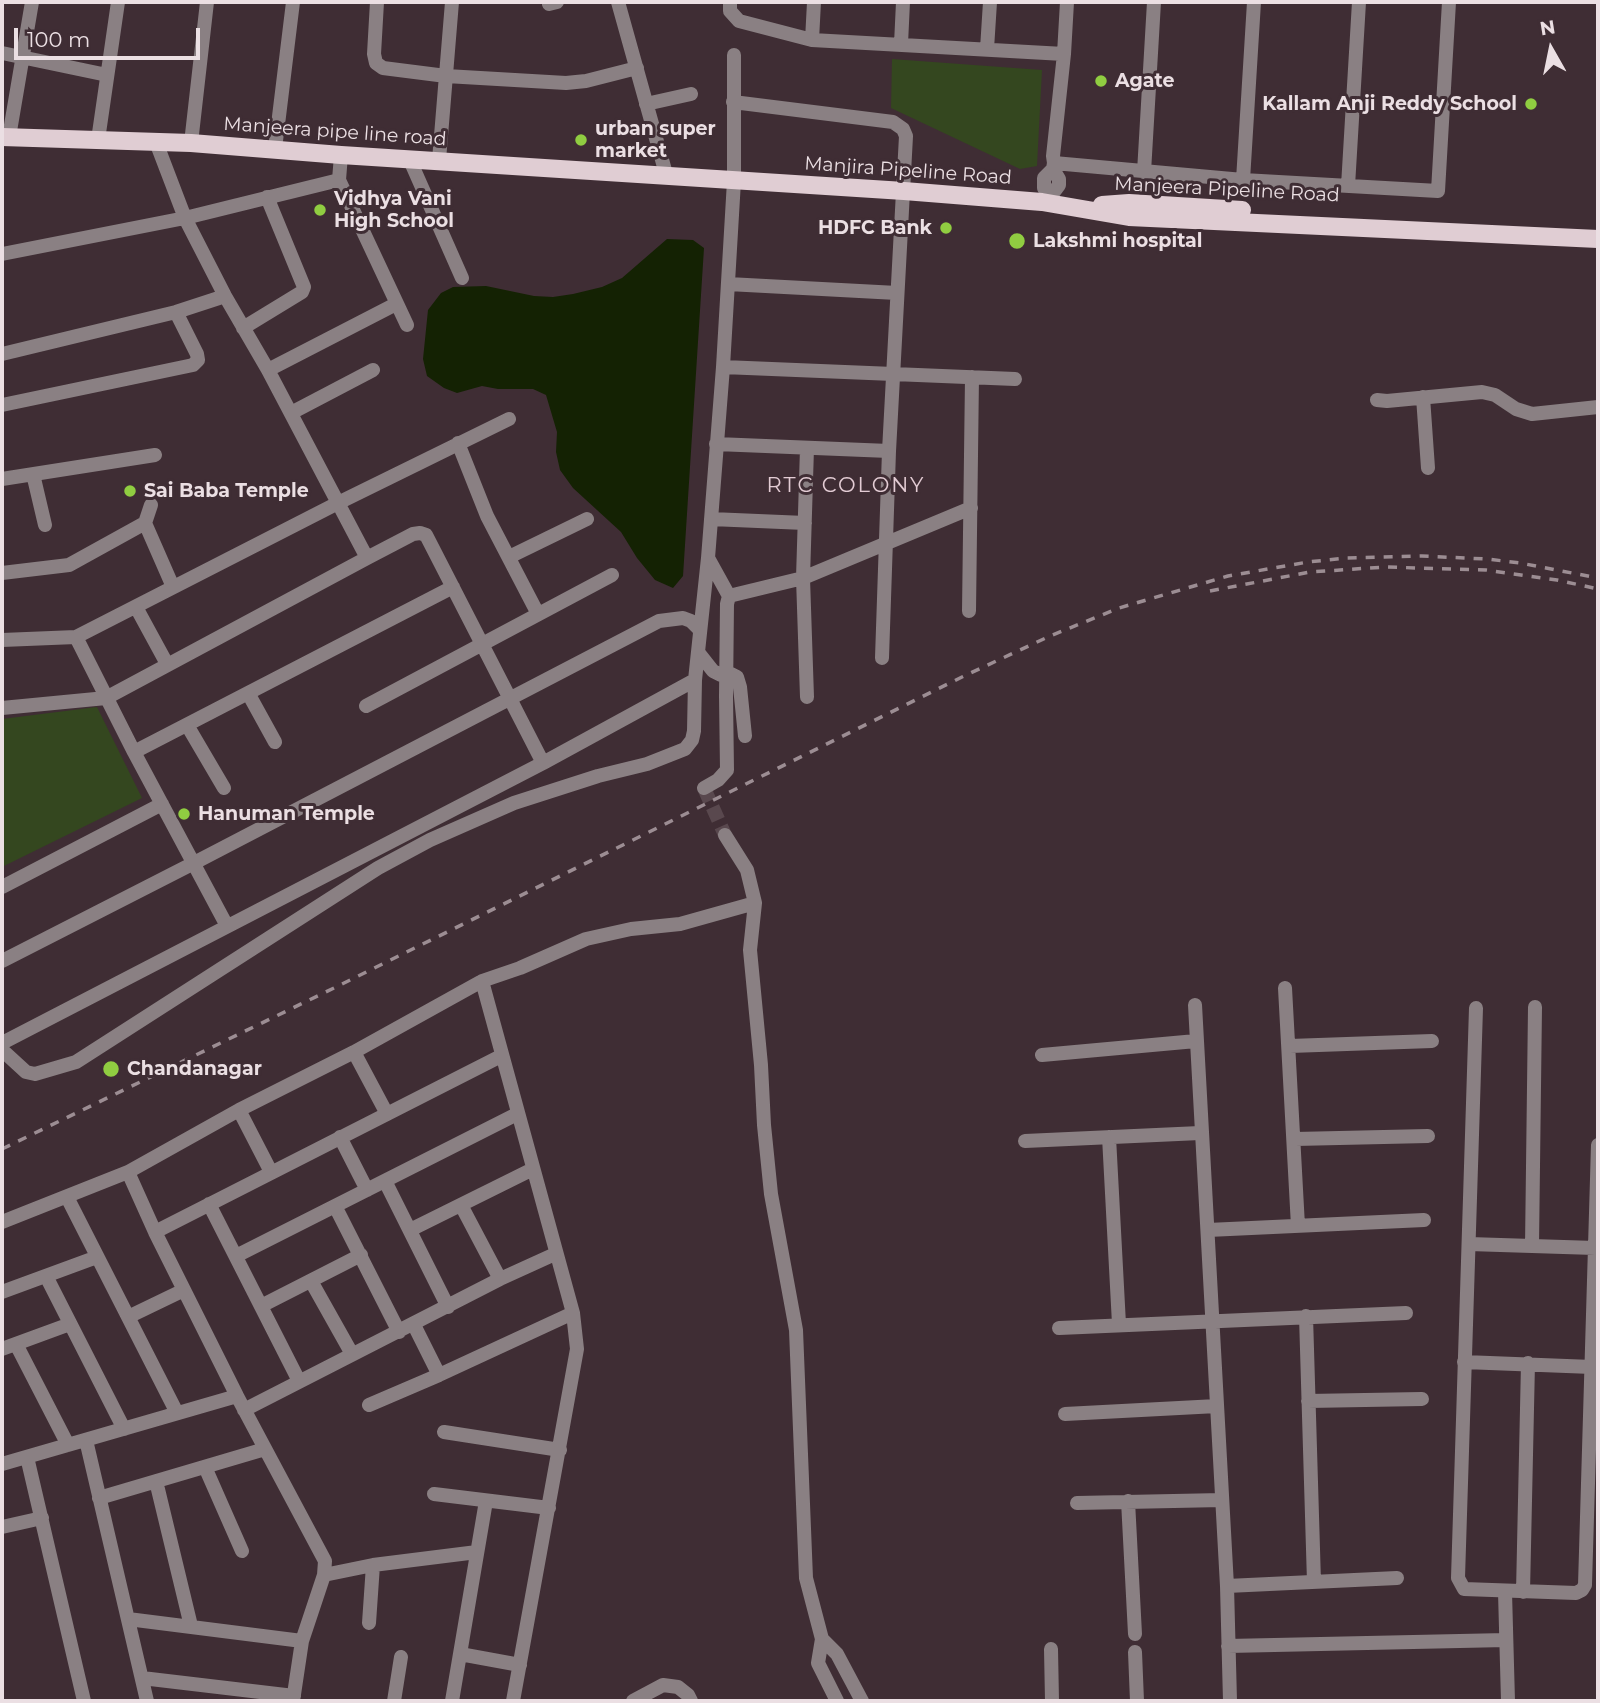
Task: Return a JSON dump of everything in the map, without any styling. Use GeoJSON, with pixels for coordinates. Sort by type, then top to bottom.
{"type":"FeatureCollection","features":[{"type":"Feature","properties":{"kind":"main road","name":"Manjeera pipe line road"},"geometry":{"type":"LineString","coordinates":[[5,137],[191,143],[341,155],[666,174],[734,181]]}},
{"type":"Feature","properties":{"kind":"main road","name":"Manjira Pipeline Road"},"geometry":{"type":"LineString","coordinates":[[734,181],[1050,200],[1080,207]]}},
{"type":"Feature","properties":{"kind":"main road","name":"Manjeera Pipeline Road"},"geometry":{"type":"LineString","coordinates":[[1080,207],[1129,203],[1598,230]]}},
{"type":"Feature","properties":{"kind":"main road","name":"Manjeera Pipeline Road"},"geometry":{"type":"LineString","coordinates":[[1080,207],[1129,217],[1598,239]]}},
{"type":"Feature","properties":{"kind":"street"},"geometry":{"type":"LineString","coordinates":[[5,137],[24,58],[32,2]]}},
{"type":"Feature","properties":{"kind":"street"},"geometry":{"type":"LineString","coordinates":[[98,140],[118,2]]}},
{"type":"Feature","properties":{"kind":"street"},"geometry":{"type":"LineString","coordinates":[[191,143],[207,2]]}},
{"type":"Feature","properties":{"kind":"street"},"geometry":{"type":"LineString","coordinates":[[275,149],[293,2]]}},
{"type":"Feature","properties":{"kind":"street"},"geometry":{"type":"LineString","coordinates":[[377,2],[374,54],[376,63],[383,68],[446,76],[566,83],[586,81],[637,68]]}},
{"type":"Feature","properties":{"kind":"street"},"geometry":{"type":"LineString","coordinates":[[439,160],[452,2]]}},
{"type":"Feature","properties":{"kind":"street"},"geometry":{"type":"LineString","coordinates":[[618,2],[666,174]]}},
{"type":"Feature","properties":{"kind":"street"},"geometry":{"type":"LineString","coordinates":[[730,2],[730,11],[739,21],[812,40],[1064,54]]}},
{"type":"Feature","properties":{"kind":"street"},"geometry":{"type":"LineString","coordinates":[[812,40],[814,2]]}},
{"type":"Feature","properties":{"kind":"street"},"geometry":{"type":"LineString","coordinates":[[901,44],[903,2]]}},
{"type":"Feature","properties":{"kind":"street"},"geometry":{"type":"LineString","coordinates":[[987,49],[990,2]]}},
{"type":"Feature","properties":{"kind":"street"},"geometry":{"type":"LineString","coordinates":[[1050,200],[1044,188],[1044,178],[1053,166],[1067,2]]}},
{"type":"Feature","properties":{"kind":"street"},"geometry":{"type":"LineString","coordinates":[[1144,172],[1154,2]]}},
{"type":"Feature","properties":{"kind":"street"},"geometry":{"type":"LineString","coordinates":[[1243,180],[1254,2]]}},
{"type":"Feature","properties":{"kind":"street"},"geometry":{"type":"LineString","coordinates":[[1348,186],[1359,2]]}},
{"type":"Feature","properties":{"kind":"street"},"geometry":{"type":"LineString","coordinates":[[1053,166],[1438,191],[1449,2]]}},
{"type":"Feature","properties":{"kind":"street"},"geometry":{"type":"LineString","coordinates":[[2,53],[107,75]]}},
{"type":"Feature","properties":{"kind":"street"},"geometry":{"type":"LineString","coordinates":[[2,1050],[26,1072],[36,1074],[76,1062],[378,868],[409,852],[514,803],[554,789],[647,764],[685,750],[694,731],[695,680],[723,367],[734,181],[734,55]]}},
{"type":"Feature","properties":{"kind":"street"},"geometry":{"type":"LineString","coordinates":[[646,104],[691,94]]}},
{"type":"Feature","properties":{"kind":"street"},"geometry":{"type":"LineString","coordinates":[[733,102],[893,122],[903,129],[906,136],[889,451],[882,658]]}},
{"type":"Feature","properties":{"kind":"street"},"geometry":{"type":"LineString","coordinates":[[156,142],[185,218],[367,558]]}},
{"type":"Feature","properties":{"kind":"street"},"geometry":{"type":"LineString","coordinates":[[341,155],[339,180],[407,325]]}},
{"type":"Feature","properties":{"kind":"street"},"geometry":{"type":"LineString","coordinates":[[409,158],[462,278]]}},
{"type":"Feature","properties":{"kind":"street"},"geometry":{"type":"LineString","coordinates":[[2,254],[185,218],[339,180]]}},
{"type":"Feature","properties":{"kind":"street"},"geometry":{"type":"LineString","coordinates":[[243,328],[302,292],[304,287],[267,197]]}},
{"type":"Feature","properties":{"kind":"street"},"geometry":{"type":"LineString","coordinates":[[728,284],[897,293]]}},
{"type":"Feature","properties":{"kind":"street"},"geometry":{"type":"LineString","coordinates":[[2,354],[176,312],[225,296]]}},
{"type":"Feature","properties":{"kind":"street"},"geometry":{"type":"LineString","coordinates":[[268,370],[396,304]]}},
{"type":"Feature","properties":{"kind":"street"},"geometry":{"type":"LineString","coordinates":[[2,405],[193,365],[198,360],[197,354],[176,312]]}},
{"type":"Feature","properties":{"kind":"street"},"geometry":{"type":"LineString","coordinates":[[723,367],[1015,379]]}},
{"type":"Feature","properties":{"kind":"street"},"geometry":{"type":"LineString","coordinates":[[291,413],[373,370]]}},
{"type":"Feature","properties":{"kind":"street"},"geometry":{"type":"LineString","coordinates":[[969,611],[972,377]]}},
{"type":"Feature","properties":{"kind":"street"},"geometry":{"type":"LineString","coordinates":[[1377,400],[1482,392],[1495,395],[1516,409],[1532,414],[1598,407]]}},
{"type":"Feature","properties":{"kind":"street"},"geometry":{"type":"LineString","coordinates":[[1423,397],[1428,468]]}},
{"type":"Feature","properties":{"kind":"street"},"geometry":{"type":"LineString","coordinates":[[2,633],[2,640],[76,637],[509,419]]}},
{"type":"Feature","properties":{"kind":"street"},"geometry":{"type":"LineString","coordinates":[[458,443],[487,516],[538,614]]}},
{"type":"Feature","properties":{"kind":"street"},"geometry":{"type":"LineString","coordinates":[[716,444],[889,451]]}},
{"type":"Feature","properties":{"kind":"street"},"geometry":{"type":"LineString","coordinates":[[807,448],[803,578],[807,697]]}},
{"type":"Feature","properties":{"kind":"street"},"geometry":{"type":"LineString","coordinates":[[2,479],[155,455]]}},
{"type":"Feature","properties":{"kind":"street"},"geometry":{"type":"LineString","coordinates":[[33,474],[45,525]]}},
{"type":"Feature","properties":{"kind":"street"},"geometry":{"type":"LineString","coordinates":[[151,505],[145,523],[173,587]]}},
{"type":"Feature","properties":{"kind":"street"},"geometry":{"type":"LineString","coordinates":[[729,596],[803,578],[971,508]]}},
{"type":"Feature","properties":{"kind":"street"},"geometry":{"type":"LineString","coordinates":[[509,557],[587,519]]}},
{"type":"Feature","properties":{"kind":"street"},"geometry":{"type":"LineString","coordinates":[[711,519],[805,523]]}},
{"type":"Feature","properties":{"kind":"street"},"geometry":{"type":"LineString","coordinates":[[2,573],[69,565],[145,523]]}},
{"type":"Feature","properties":{"kind":"street"},"geometry":{"type":"LineString","coordinates":[[2,708],[106,698],[367,558],[420,533],[426,536],[543,763]]}},
{"type":"Feature","properties":{"kind":"street"},"geometry":{"type":"LineString","coordinates":[[704,788],[718,780],[727,770],[729,596],[708,558]]}},
{"type":"Feature","properties":{"kind":"street"},"geometry":{"type":"LineString","coordinates":[[366,706],[612,575]]}},
{"type":"Feature","properties":{"kind":"street"},"geometry":{"type":"LineString","coordinates":[[134,752],[453,587]]}},
{"type":"Feature","properties":{"kind":"street"},"geometry":{"type":"LineString","coordinates":[[135,607],[167,664]]}},
{"type":"Feature","properties":{"kind":"street"},"geometry":{"type":"LineString","coordinates":[[2,961],[659,621],[683,618],[691,621],[700,630]]}},
{"type":"Feature","properties":{"kind":"street"},"geometry":{"type":"LineString","coordinates":[[76,637],[227,926]]}},
{"type":"Feature","properties":{"kind":"street"},"geometry":{"type":"LineString","coordinates":[[698,652],[713,671],[721,675],[727,672]]}},
{"type":"Feature","properties":{"kind":"street"},"geometry":{"type":"LineString","coordinates":[[727,672],[737,677],[740,687],[745,736]]}},
{"type":"Feature","properties":{"kind":"street"},"geometry":{"type":"LineString","coordinates":[[2,1043],[543,763],[695,680]]}},
{"type":"Feature","properties":{"kind":"street"},"geometry":{"type":"LineString","coordinates":[[248,693],[275,742]]}},
{"type":"Feature","properties":{"kind":"street"},"geometry":{"type":"LineString","coordinates":[[187,724],[224,788]]}},
{"type":"Feature","properties":{"kind":"street"},"geometry":{"type":"LineString","coordinates":[[2,887],[162,804]]}},
{"type":"Feature","properties":{"kind":"street"},"geometry":{"type":"LineString","coordinates":[[725,835],[747,870],[754,903],[750,950],[764,1125],[771,1194],[796,1330],[806,1578],[822,1639],[818,1663],[837,1701]]}},
{"type":"Feature","properties":{"kind":"street"},"geometry":{"type":"LineString","coordinates":[[399,837],[409,852]]}},
{"type":"Feature","properties":{"kind":"street"},"geometry":{"type":"LineString","coordinates":[[367,854],[378,868]]}},
{"type":"Feature","properties":{"kind":"street"},"geometry":{"type":"LineString","coordinates":[[2,1222],[128,1172],[482,981],[520,968],[586,939],[631,929],[680,923],[754,903]]}},
{"type":"Feature","properties":{"kind":"street"},"geometry":{"type":"LineString","coordinates":[[482,981],[573,1313],[577,1349],[513,1701]]}},
{"type":"Feature","properties":{"kind":"street"},"geometry":{"type":"LineString","coordinates":[[1286,988],[1298,1226]]}},
{"type":"Feature","properties":{"kind":"street"},"geometry":{"type":"LineString","coordinates":[[1195,1005],[1227,1586],[1230,1701]]}},
{"type":"Feature","properties":{"kind":"street"},"geometry":{"type":"LineString","coordinates":[[1532,1246],[1535,1007]]}},
{"type":"Feature","properties":{"kind":"street"},"geometry":{"type":"LineString","coordinates":[[1476,1008],[1458,1578],[1464,1589],[1576,1593],[1585,1585],[1598,1145]]}},
{"type":"Feature","properties":{"kind":"street"},"geometry":{"type":"LineString","coordinates":[[1042,1055],[1196,1041]]}},
{"type":"Feature","properties":{"kind":"street"},"geometry":{"type":"LineString","coordinates":[[1290,1046],[1432,1041]]}},
{"type":"Feature","properties":{"kind":"street"},"geometry":{"type":"LineString","coordinates":[[354,1052],[387,1114]]}},
{"type":"Feature","properties":{"kind":"street"},"geometry":{"type":"LineString","coordinates":[[155,1232],[501,1056]]}},
{"type":"Feature","properties":{"kind":"street"},"geometry":{"type":"LineString","coordinates":[[239,1110],[271,1172]]}},
{"type":"Feature","properties":{"kind":"street"},"geometry":{"type":"LineString","coordinates":[[236,1256],[517,1114]]}},
{"type":"Feature","properties":{"kind":"street"},"geometry":{"type":"LineString","coordinates":[[1025,1141],[1200,1133]]}},
{"type":"Feature","properties":{"kind":"street"},"geometry":{"type":"LineString","coordinates":[[1295,1139],[1428,1136]]}},
{"type":"Feature","properties":{"kind":"street"},"geometry":{"type":"LineString","coordinates":[[340,1137],[367,1190]]}},
{"type":"Feature","properties":{"kind":"street"},"geometry":{"type":"LineString","coordinates":[[1110,1137],[1119,1324]]}},
{"type":"Feature","properties":{"kind":"street"},"geometry":{"type":"LineString","coordinates":[[410,1230],[533,1169]]}},
{"type":"Feature","properties":{"kind":"street"},"geometry":{"type":"LineString","coordinates":[[128,1172],[244,1410],[325,1561],[324,1575],[302,1641],[294,1700],[142,1678]]}},
{"type":"Feature","properties":{"kind":"street"},"geometry":{"type":"LineString","coordinates":[[385,1181],[448,1307]]}},
{"type":"Feature","properties":{"kind":"street"},"geometry":{"type":"LineString","coordinates":[[67,1197],[177,1413]]}},
{"type":"Feature","properties":{"kind":"street"},"geometry":{"type":"LineString","coordinates":[[209,1204],[299,1381]]}},
{"type":"Feature","properties":{"kind":"street"},"geometry":{"type":"LineString","coordinates":[[461,1205],[500,1279]]}},
{"type":"Feature","properties":{"kind":"street"},"geometry":{"type":"LineString","coordinates":[[335,1206],[399,1332]]}},
{"type":"Feature","properties":{"kind":"street"},"geometry":{"type":"LineString","coordinates":[[1208,1230],[1424,1220]]}},
{"type":"Feature","properties":{"kind":"street"},"geometry":{"type":"LineString","coordinates":[[1469,1244],[1595,1248]]}},
{"type":"Feature","properties":{"kind":"street"},"geometry":{"type":"LineString","coordinates":[[244,1410],[500,1279],[555,1254]]}},
{"type":"Feature","properties":{"kind":"street"},"geometry":{"type":"LineString","coordinates":[[261,1306],[361,1255]]}},
{"type":"Feature","properties":{"kind":"street"},"geometry":{"type":"LineString","coordinates":[[2,1292],[97,1258]]}},
{"type":"Feature","properties":{"kind":"street"},"geometry":{"type":"LineString","coordinates":[[46,1276],[124,1429]]}},
{"type":"Feature","properties":{"kind":"street"},"geometry":{"type":"LineString","coordinates":[[311,1281],[352,1354]]}},
{"type":"Feature","properties":{"kind":"street"},"geometry":{"type":"LineString","coordinates":[[128,1317],[184,1290]]}},
{"type":"Feature","properties":{"kind":"street"},"geometry":{"type":"LineString","coordinates":[[369,1405],[573,1313]]}},
{"type":"Feature","properties":{"kind":"street"},"geometry":{"type":"LineString","coordinates":[[1059,1328],[1406,1313]]}},
{"type":"Feature","properties":{"kind":"street"},"geometry":{"type":"LineString","coordinates":[[1306,1316],[1314,1582]]}},
{"type":"Feature","properties":{"kind":"street"},"geometry":{"type":"LineString","coordinates":[[2,1349],[70,1324]]}},
{"type":"Feature","properties":{"kind":"street"},"geometry":{"type":"LineString","coordinates":[[414,1325],[439,1375]]}},
{"type":"Feature","properties":{"kind":"street"},"geometry":{"type":"LineString","coordinates":[[16,1344],[68,1445]]}},
{"type":"Feature","properties":{"kind":"street"},"geometry":{"type":"LineString","coordinates":[[1464,1362],[1592,1367]]}},
{"type":"Feature","properties":{"kind":"street"},"geometry":{"type":"LineString","coordinates":[[1518,1701],[1514,1592],[1528,1363]]}},
{"type":"Feature","properties":{"kind":"street"},"geometry":{"type":"LineString","coordinates":[[2,1464],[237,1396]]}},
{"type":"Feature","properties":{"kind":"street"},"geometry":{"type":"LineString","coordinates":[[1308,1401],[1422,1399]]}},
{"type":"Feature","properties":{"kind":"street"},"geometry":{"type":"LineString","coordinates":[[1065,1414],[1217,1406]]}},
{"type":"Feature","properties":{"kind":"street"},"geometry":{"type":"LineString","coordinates":[[444,1432],[560,1450]]}},
{"type":"Feature","properties":{"kind":"street"},"geometry":{"type":"LineString","coordinates":[[86,1440],[147,1701]]}},
{"type":"Feature","properties":{"kind":"street"},"geometry":{"type":"LineString","coordinates":[[99,1497],[265,1449]]}},
{"type":"Feature","properties":{"kind":"street"},"geometry":{"type":"LineString","coordinates":[[27,1457],[84,1701]]}},
{"type":"Feature","properties":{"kind":"street"},"geometry":{"type":"LineString","coordinates":[[205,1467],[242,1550]]}},
{"type":"Feature","properties":{"kind":"street"},"geometry":{"type":"LineString","coordinates":[[156,1481],[191,1626]]}},
{"type":"Feature","properties":{"kind":"street"},"geometry":{"type":"LineString","coordinates":[[434,1494],[549,1508]]}},
{"type":"Feature","properties":{"kind":"street"},"geometry":{"type":"LineString","coordinates":[[1077,1503],[1222,1500]]}},
{"type":"Feature","properties":{"kind":"street"},"geometry":{"type":"LineString","coordinates":[[452,1701],[486,1501]]}},
{"type":"Feature","properties":{"kind":"street"},"geometry":{"type":"LineString","coordinates":[[1128,1501],[1135,1634]]}},
{"type":"Feature","properties":{"kind":"street"},"geometry":{"type":"LineString","coordinates":[[2,1527],[42,1518]]}},
{"type":"Feature","properties":{"kind":"street"},"geometry":{"type":"LineString","coordinates":[[324,1575],[373,1565],[477,1552]]}},
{"type":"Feature","properties":{"kind":"street"},"geometry":{"type":"LineString","coordinates":[[369,1623],[373,1565]]}},
{"type":"Feature","properties":{"kind":"street"},"geometry":{"type":"LineString","coordinates":[[1227,1586],[1397,1578]]}},
{"type":"Feature","properties":{"kind":"street"},"geometry":{"type":"LineString","coordinates":[[1508,1701],[1506,1640],[1514,1592]]}},
{"type":"Feature","properties":{"kind":"street"},"geometry":{"type":"LineString","coordinates":[[128,1619],[302,1641]]}},
{"type":"Feature","properties":{"kind":"street"},"geometry":{"type":"LineString","coordinates":[[822,1639],[837,1654],[862,1701]]}},
{"type":"Feature","properties":{"kind":"street"},"geometry":{"type":"LineString","coordinates":[[1228,1646],[1506,1640]]}},
{"type":"Feature","properties":{"kind":"street"},"geometry":{"type":"LineString","coordinates":[[1051,1649],[1052,1701]]}},
{"type":"Feature","properties":{"kind":"street"},"geometry":{"type":"LineString","coordinates":[[1135,1652],[1137,1701]]}},
{"type":"Feature","properties":{"kind":"street"},"geometry":{"type":"LineString","coordinates":[[460,1654],[520,1665]]}},
{"type":"Feature","properties":{"kind":"street"},"geometry":{"type":"LineString","coordinates":[[394,1701],[401,1657]]}},
{"type":"Feature","properties":{"kind":"street"},"geometry":{"type":"LineString","coordinates":[[633,1701],[663,1685],[678,1687],[691,1701]]}},
{"type":"Feature","properties":{"kind":"shaded area"},"geometry":{"type":"Polygon","coordinates":[[[892,59],[1042,70],[1037,166],[1020,169],[891,108],[892,59]]]}},
{"type":"Feature","properties":{"kind":"shaded area"},"geometry":{"type":"Polygon","coordinates":[[[667,239],[693,240],[704,248],[683,576],[673,588],[655,580],[621,532],[573,488],[560,470],[556,452],[557,432],[546,395],[533,389],[482,386],[457,393],[427,376],[423,359],[428,310],[441,293],[453,287],[486,286],[534,296],[573,294],[602,287],[622,278],[667,239]]]}},
{"type":"Feature","properties":{"kind":"shaded area"},"geometry":{"type":"Polygon","coordinates":[[[97,707],[142,798],[2,867],[2,719],[97,707]]]}},
{"type":"Feature","properties":{"kind":"tunnel"},"geometry":{"type":"LineString","coordinates":[[704,788],[725,835]]}},
{"type":"Feature","properties":{"kind":"railway"},"geometry":{"type":"LineString","coordinates":[[2,1149],[962,677],[1050,636],[1119,608],[1228,576],[1346,558],[1422,556],[1487,559],[1598,578]]}},
{"type":"Feature","properties":{"kind":"railway"},"geometry":{"type":"LineString","coordinates":[[1210,591],[1310,572],[1385,567],[1486,570],[1598,589]]}},
{"type":"Feature","properties":{"kind":"place","name":"Agate"},"geometry":{"type":"Point","coordinates":[1101,81]}},
{"type":"Feature","properties":{"kind":"place","name":"Kallam Anji Reddy School"},"geometry":{"type":"Point","coordinates":[1531,104]}},
{"type":"Feature","properties":{"kind":"place","name":"urban super market"},"geometry":{"type":"Point","coordinates":[581,140]}},
{"type":"Feature","properties":{"kind":"place","name":"Vidhya Vani High School"},"geometry":{"type":"Point","coordinates":[320,210]}},
{"type":"Feature","properties":{"kind":"place","name":"HDFC Bank"},"geometry":{"type":"Point","coordinates":[946,228]}},
{"type":"Feature","properties":{"kind":"place","name":"Lakshmi hospital"},"geometry":{"type":"Point","coordinates":[1017,241]}},
{"type":"Feature","properties":{"kind":"place","name":"Sai Baba Temple"},"geometry":{"type":"Point","coordinates":[130,491]}},
{"type":"Feature","properties":{"kind":"place","name":"Hanuman Temple"},"geometry":{"type":"Point","coordinates":[184,814]}},
{"type":"Feature","properties":{"kind":"place","name":"Chandanagar"},"geometry":{"type":"Point","coordinates":[111,1069]}},
{"type":"Feature","properties":{"kind":"district","name":"RTC COLONY"},"geometry":{"type":"Point","coordinates":[846,486]}}]}
